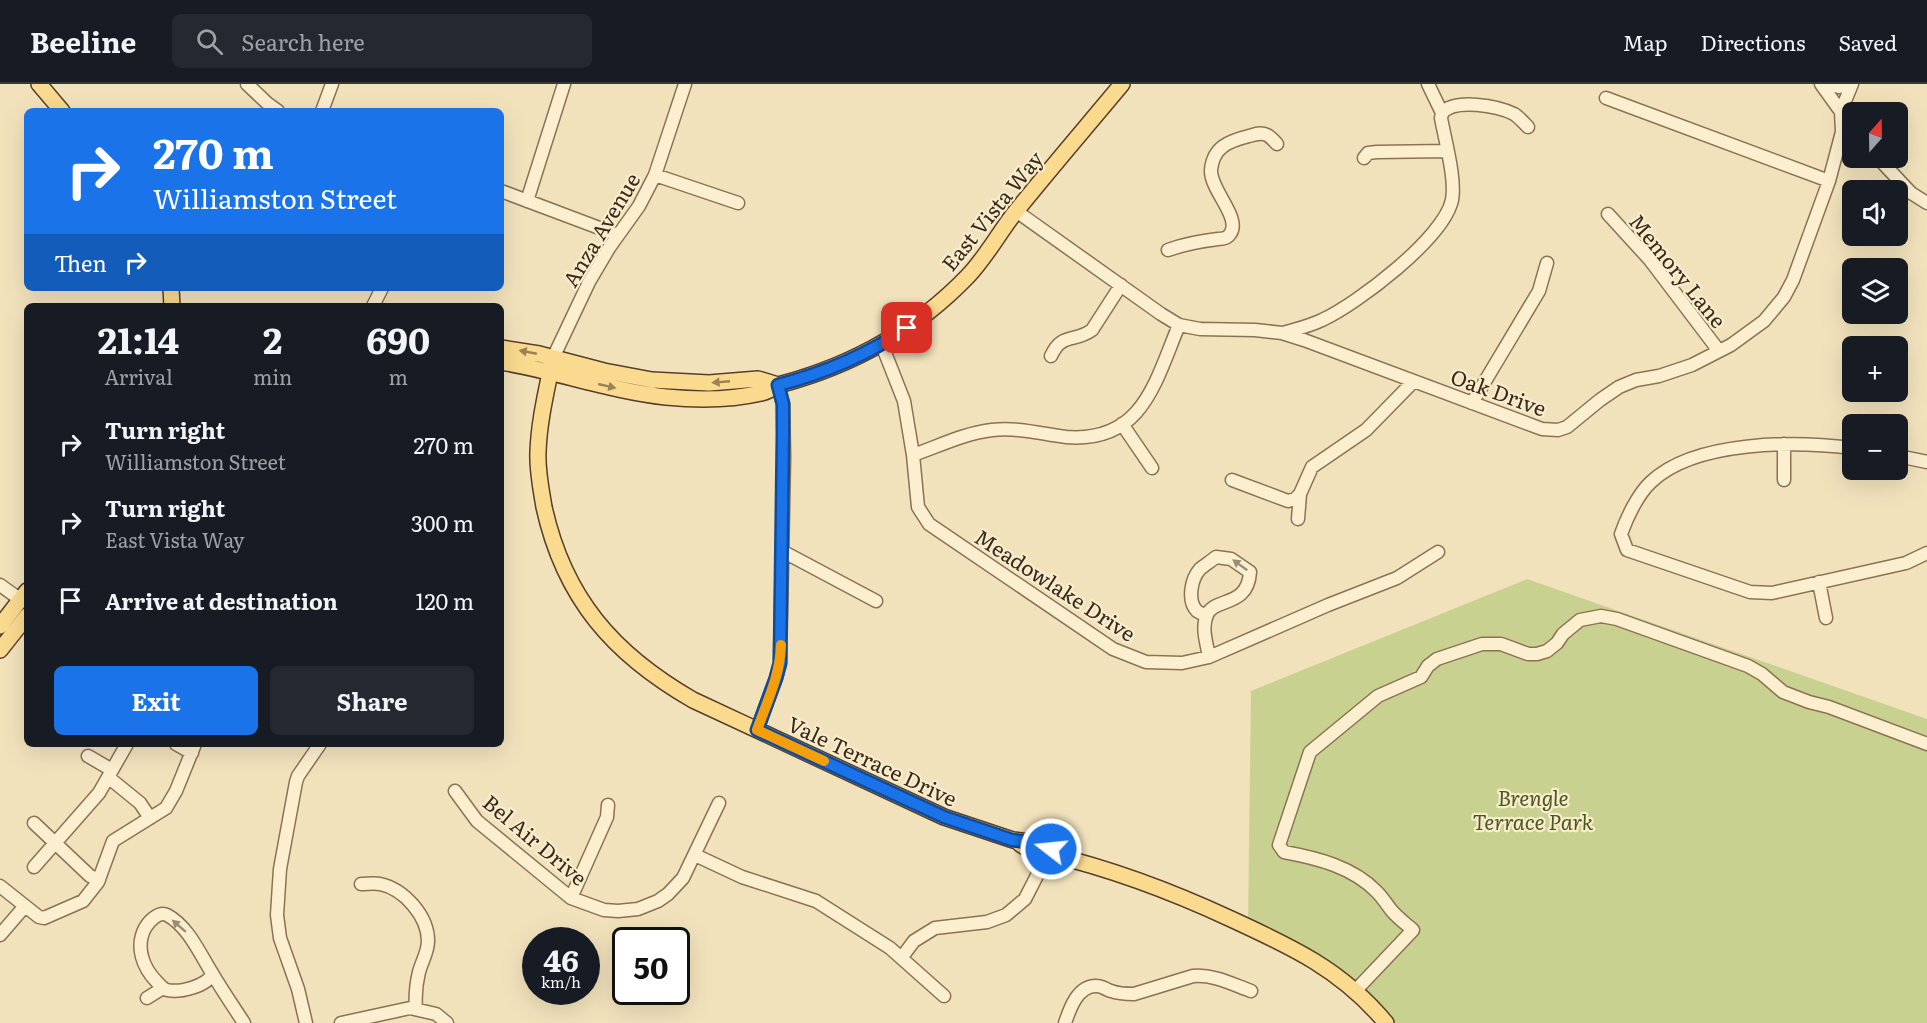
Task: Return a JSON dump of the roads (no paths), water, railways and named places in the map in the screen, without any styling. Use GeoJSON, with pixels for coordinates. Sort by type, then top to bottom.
{"type":"FeatureCollection","features":[{"type":"Feature","properties":{"kind":"main road"},"geometry":{"type":"LineString","coordinates":[[39,84],[59,108]]}},
{"type":"Feature","properties":{"kind":"main road","name":"East Vista Way"},"geometry":{"type":"LineString","coordinates":[[504,354],[552,365],[652,380],[710,383],[758,379],[778,385],[840,365],[882,345],[918,321],[969,275],[1016,211],[1122,84]]}},
{"type":"Feature","properties":{"kind":"main road","name":"Vale Terrace Drive"},"geometry":{"type":"LineString","coordinates":[[552,365],[540,419],[537,454],[540,488],[549,527],[575,590],[610,638],[643,668],[693,700],[944,817],[1043,852],[1177,894],[1303,953],[1356,990],[1386,1023]]}},
{"type":"Feature","properties":{"kind":"main road"},"geometry":{"type":"LineString","coordinates":[[0,626],[24,595]]}},
{"type":"Feature","properties":{"kind":"main road"},"geometry":{"type":"LineString","coordinates":[[0,650],[24,620]]}},
{"type":"Feature","properties":{"kind":"street"},"geometry":{"type":"LineString","coordinates":[[247,84],[274,108]]}},
{"type":"Feature","properties":{"kind":"street"},"geometry":{"type":"LineString","coordinates":[[323,108],[332,84]]}},
{"type":"Feature","properties":{"kind":"street"},"geometry":{"type":"LineString","coordinates":[[527,201],[564,84]]}},
{"type":"Feature","properties":{"kind":"street","name":"Anza Avenue"},"geometry":{"type":"LineString","coordinates":[[552,365],[589,282],[639,206],[655,175],[685,84]]}},
{"type":"Feature","properties":{"kind":"street"},"geometry":{"type":"LineString","coordinates":[[1282,333],[1323,320],[1385,280],[1421,245],[1446,216],[1452,200],[1452,181],[1442,113],[1428,84]]}},
{"type":"Feature","properties":{"kind":"street"},"geometry":{"type":"LineString","coordinates":[[1821,84],[1841,111]]}},
{"type":"Feature","properties":{"kind":"street"},"geometry":{"type":"LineString","coordinates":[[1830,84],[1839,87],[1850,84]]}},
{"type":"Feature","properties":{"kind":"street","name":"Oak Drive"},"geometry":{"type":"LineString","coordinates":[[1016,211],[1179,325],[1200,329],[1282,333],[1542,429],[1558,430],[1567,427],[1619,387],[1692,365],[1731,345],[1764,321],[1784,297],[1793,280],[1829,182],[1842,132],[1841,111],[1850,84]]}},
{"type":"Feature","properties":{"kind":"street"},"geometry":{"type":"LineString","coordinates":[[256,108],[260,97]]}},
{"type":"Feature","properties":{"kind":"street"},"geometry":{"type":"LineString","coordinates":[[1606,98],[1829,182]]}},
{"type":"Feature","properties":{"kind":"street"},"geometry":{"type":"LineString","coordinates":[[1442,113],[1451,106],[1494,106],[1516,115],[1528,127]]}},
{"type":"Feature","properties":{"kind":"street"},"geometry":{"type":"LineString","coordinates":[[1168,250],[1191,242],[1225,238],[1231,234],[1233,226],[1230,213],[1213,183],[1211,172],[1220,149],[1227,143],[1260,133],[1268,136],[1277,144]]}},
{"type":"Feature","properties":{"kind":"street"},"geometry":{"type":"LineString","coordinates":[[1364,158],[1368,153],[1377,152],[1447,151]]}},
{"type":"Feature","properties":{"kind":"street"},"geometry":{"type":"LineString","coordinates":[[1887,168],[1911,193],[1927,203]]}},
{"type":"Feature","properties":{"kind":"street"},"geometry":{"type":"LineString","coordinates":[[655,175],[738,202]]}},
{"type":"Feature","properties":{"kind":"street"},"geometry":{"type":"LineString","coordinates":[[504,192],[618,235]]}},
{"type":"Feature","properties":{"kind":"street","name":"Memory Lane"},"geometry":{"type":"LineString","coordinates":[[1608,214],[1650,260],[1719,351]]}},
{"type":"Feature","properties":{"kind":"street"},"geometry":{"type":"LineString","coordinates":[[1472,403],[1539,291],[1547,263]]}},
{"type":"Feature","properties":{"kind":"street"},"geometry":{"type":"LineString","coordinates":[[1051,356],[1056,345],[1062,341],[1092,330],[1121,285]]}},
{"type":"Feature","properties":{"kind":"street"},"geometry":{"type":"LineString","coordinates":[[913,455],[965,436],[992,430],[1020,429],[1067,437],[1093,436],[1111,430],[1138,412],[1150,396],[1179,325]]}},
{"type":"Feature","properties":{"kind":"street","name":"Meadowlake Drive"},"geometry":{"type":"LineString","coordinates":[[882,345],[904,402],[913,455],[918,507],[929,524],[1113,649],[1146,662],[1182,663],[1209,657],[1328,605],[1397,578],[1438,552]]}},
{"type":"Feature","properties":{"kind":"street"},"geometry":{"type":"LineString","coordinates":[[1232,480],[1288,501],[1294,499],[1299,494],[1312,467],[1366,430],[1414,381]]}},
{"type":"Feature","properties":{"kind":"street"},"geometry":{"type":"LineString","coordinates":[[757,730],[780,663],[783,404],[778,385]]}},
{"type":"Feature","properties":{"kind":"street"},"geometry":{"type":"LineString","coordinates":[[1122,424],[1152,468]]}},
{"type":"Feature","properties":{"kind":"street"},"geometry":{"type":"LineString","coordinates":[[1784,444],[1784,480]]}},
{"type":"Feature","properties":{"kind":"street"},"geometry":{"type":"LineString","coordinates":[[1842,447],[1784,444],[1736,449],[1690,459],[1650,482],[1627,517],[1621,534],[1627,550],[1750,592],[1772,593],[1906,563],[1927,553]]}},
{"type":"Feature","properties":{"kind":"street"},"geometry":{"type":"LineString","coordinates":[[1908,458],[1927,462]]}},
{"type":"Feature","properties":{"kind":"street"},"geometry":{"type":"LineString","coordinates":[[1298,519],[1299,494]]}},
{"type":"Feature","properties":{"kind":"street"},"geometry":{"type":"LineString","coordinates":[[782,551],[876,601]]}},
{"type":"Feature","properties":{"kind":"street"},"geometry":{"type":"LineString","coordinates":[[1206,616],[1196,610],[1192,603],[1193,580],[1199,570],[1216,557],[1231,559],[1250,572],[1249,579],[1240,596],[1210,610],[1206,616],[1204,628],[1209,657]]}},
{"type":"Feature","properties":{"kind":"street"},"geometry":{"type":"LineString","coordinates":[[1819,582],[1826,618]]}},
{"type":"Feature","properties":{"kind":"street"},"geometry":{"type":"LineString","coordinates":[[0,585],[24,595]]}},
{"type":"Feature","properties":{"kind":"street"},"geometry":{"type":"LineString","coordinates":[[1356,990],[1413,930],[1393,912],[1377,892],[1356,876],[1332,863],[1284,852],[1279,845],[1310,752],[1378,696],[1421,677],[1428,666],[1437,659],[1482,644],[1501,644],[1528,654],[1537,654],[1548,651],[1563,634],[1581,620],[1601,616],[1617,619],[1748,666],[1762,674],[1783,692],[1927,744]]}},
{"type":"Feature","properties":{"kind":"street"},"geometry":{"type":"LineString","coordinates":[[34,867],[99,793],[125,747]]}},
{"type":"Feature","properties":{"kind":"street"},"geometry":{"type":"LineString","coordinates":[[306,1023],[298,989],[280,939],[277,915],[280,869],[296,782],[318,747]]}},
{"type":"Feature","properties":{"kind":"street"},"geometry":{"type":"LineString","coordinates":[[0,886],[39,917],[44,918],[83,901],[99,880],[113,841],[166,808],[176,791],[194,748]]}},
{"type":"Feature","properties":{"kind":"street"},"geometry":{"type":"LineString","coordinates":[[88,756],[110,773],[140,803],[150,818]]}},
{"type":"Feature","properties":{"kind":"street","name":"Bel Air Drive"},"geometry":{"type":"LineString","coordinates":[[455,791],[477,820],[571,898],[604,909],[618,911],[638,909],[658,901],[683,878],[719,803]]}},
{"type":"Feature","properties":{"kind":"street"},"geometry":{"type":"LineString","coordinates":[[571,898],[607,816],[608,805]]}},
{"type":"Feature","properties":{"kind":"street"},"geometry":{"type":"LineString","coordinates":[[34,823],[90,876],[99,880]]}},
{"type":"Feature","properties":{"kind":"street"},"geometry":{"type":"LineString","coordinates":[[902,957],[915,941],[935,928],[987,922],[1006,915],[1025,899],[1043,852]]}},
{"type":"Feature","properties":{"kind":"street"},"geometry":{"type":"LineString","coordinates":[[695,855],[742,877],[816,901],[891,948],[944,996]]}},
{"type":"Feature","properties":{"kind":"street"},"geometry":{"type":"LineString","coordinates":[[361,884],[381,884],[397,891],[420,914],[425,923],[428,939],[415,994],[416,1009]]}},
{"type":"Feature","properties":{"kind":"street"},"geometry":{"type":"LineString","coordinates":[[0,934],[25,906]]}},
{"type":"Feature","properties":{"kind":"street"},"geometry":{"type":"LineString","coordinates":[[212,974],[210,978],[197,986],[168,990],[163,988],[146,969],[141,956],[142,936],[146,926],[155,917],[163,914],[188,933],[244,1023]]}},
{"type":"Feature","properties":{"kind":"street"},"geometry":{"type":"LineString","coordinates":[[1065,1023],[1070,1008],[1080,993],[1085,989],[1098,986],[1118,993],[1134,994],[1201,975],[1214,977],[1251,991]]}},
{"type":"Feature","properties":{"kind":"street"},"geometry":{"type":"LineString","coordinates":[[147,998],[163,988]]}},
{"type":"Feature","properties":{"kind":"street"},"geometry":{"type":"LineString","coordinates":[[341,1023],[416,1009],[436,1014],[447,1023]]}},
{"type":"Feature","properties":{"kind":"park label","name":"Brengle Terrace Park"},"geometry":{"type":"Point","coordinates":[1533,808]}}]}
